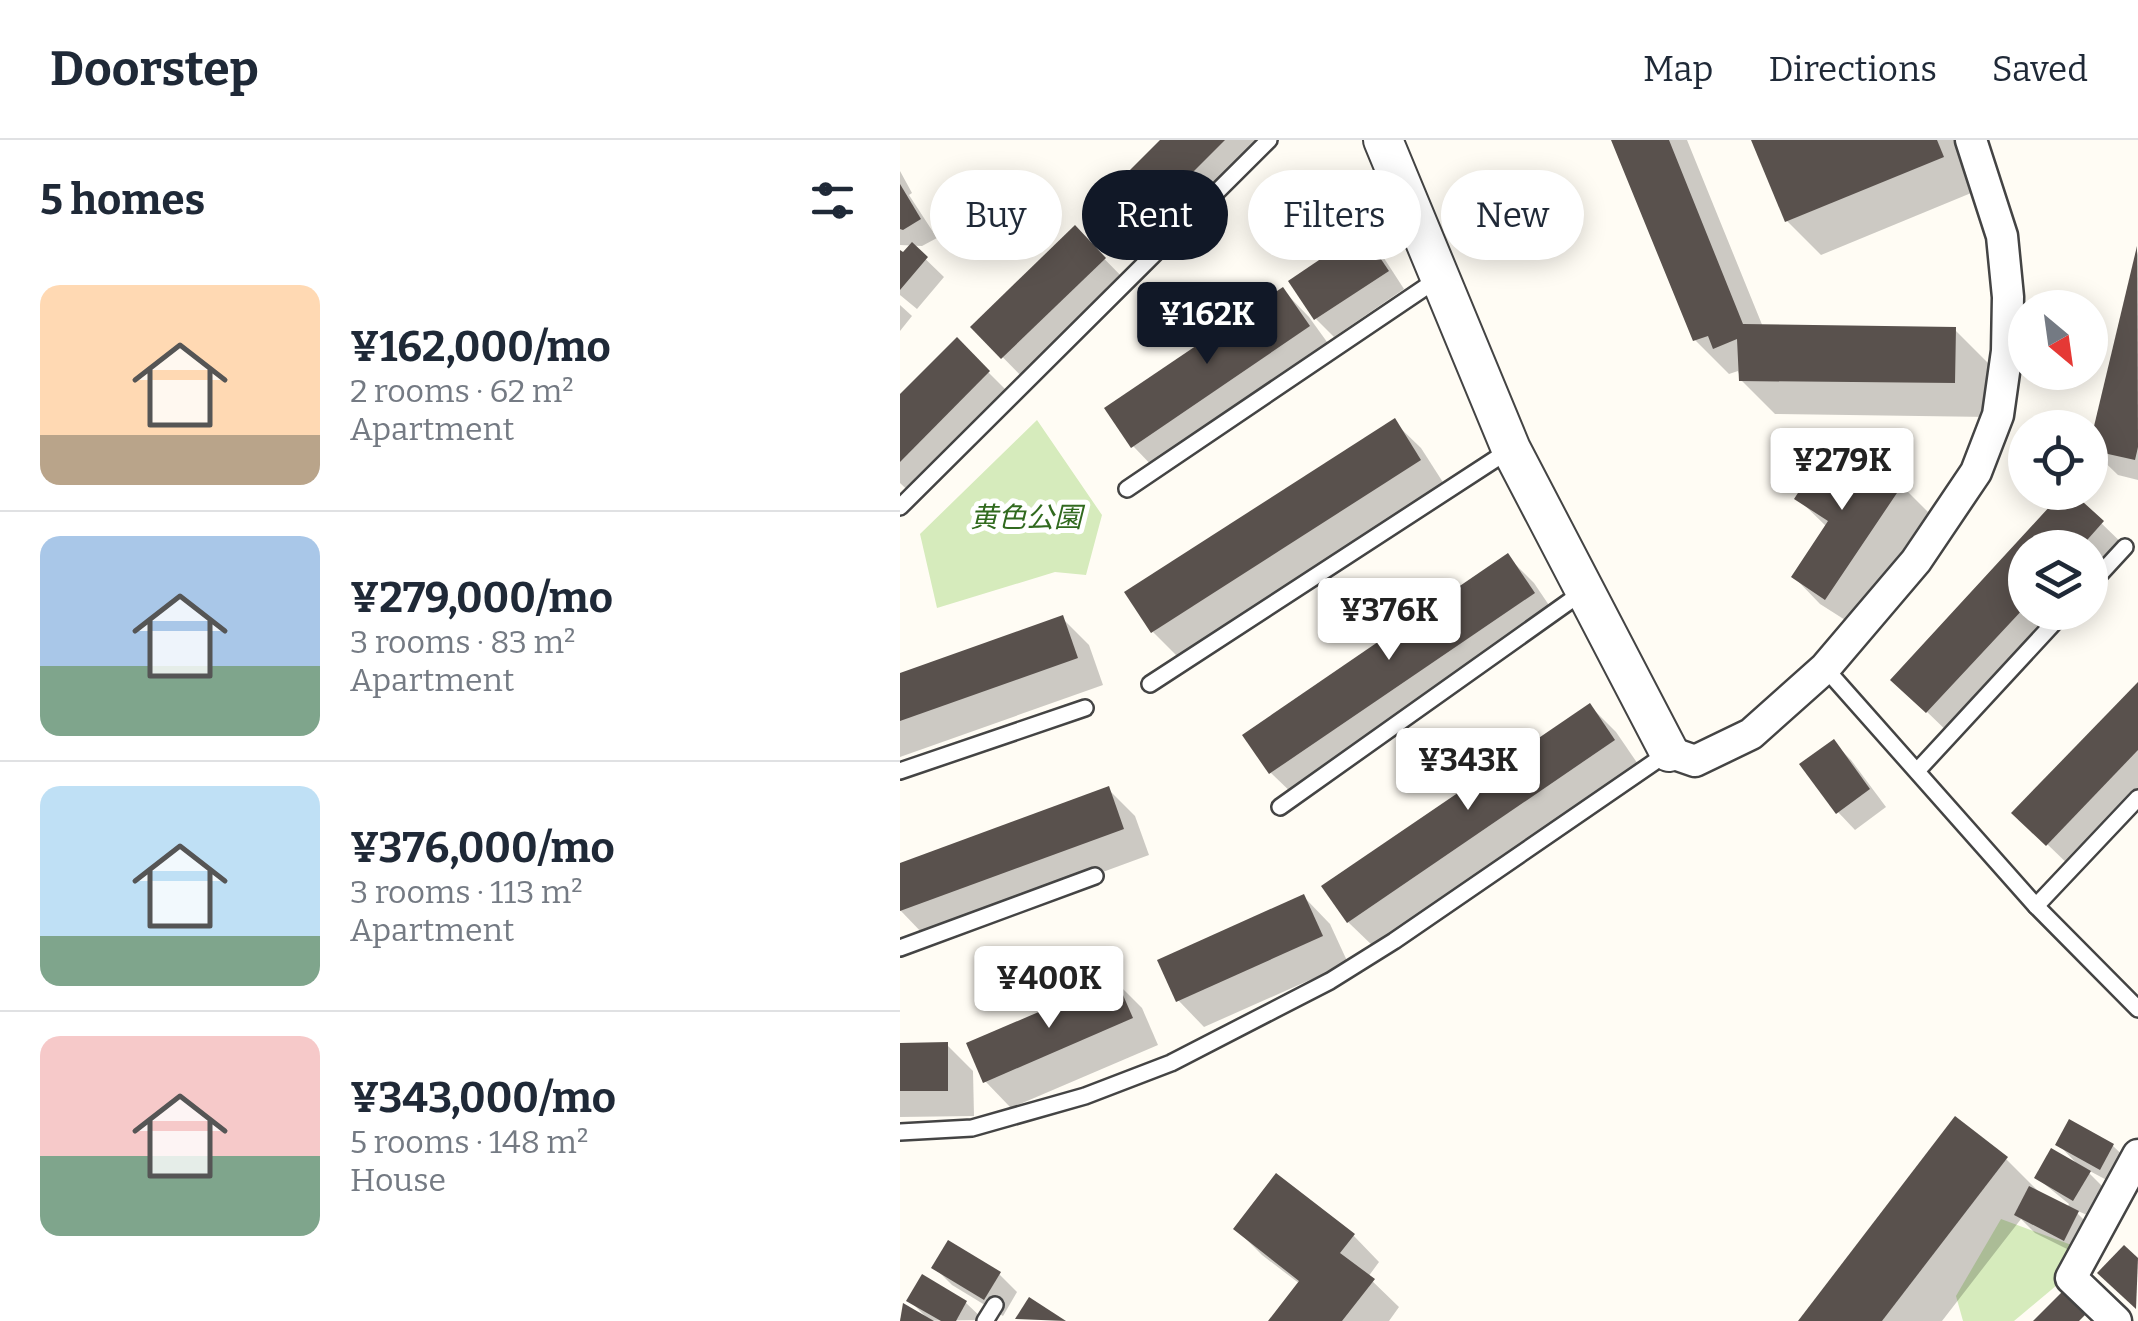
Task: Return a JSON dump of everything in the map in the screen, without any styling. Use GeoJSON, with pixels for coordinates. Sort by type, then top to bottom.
{"type":"FeatureCollection","features":[{"type":"Feature","properties":{"kind":"street"},"geometry":{"type":"LineString","coordinates":[[1383,140],[1511,449],[1669,752],[1695,761],[1752,734],[1825,668],[1926,546],[1976,472],[1998,416],[2007,351],[2008,298],[2002,236],[1971,140]]}},
{"type":"Feature","properties":{"kind":"street"},"geometry":{"type":"LineString","coordinates":[[2116,1321],[2071,1278],[2138,1155]]}},
{"type":"Feature","properties":{"kind":"lane"},"geometry":{"type":"LineString","coordinates":[[900,506],[1269,140]]}},
{"type":"Feature","properties":{"kind":"lane"},"geometry":{"type":"LineString","coordinates":[[1127,489],[1439,278]]}},
{"type":"Feature","properties":{"kind":"lane"},"geometry":{"type":"LineString","coordinates":[[1150,684],[1511,449]]}},
{"type":"Feature","properties":{"kind":"lane"},"geometry":{"type":"LineString","coordinates":[[2108,565],[2125,547]]}},
{"type":"Feature","properties":{"kind":"lane"},"geometry":{"type":"LineString","coordinates":[[1280,807],[1584,592]]}},
{"type":"Feature","properties":{"kind":"lane"},"geometry":{"type":"LineString","coordinates":[[1917,772],[2047,630]]}},
{"type":"Feature","properties":{"kind":"lane"},"geometry":{"type":"LineString","coordinates":[[1825,668],[2036,906],[2138,1010]]}},
{"type":"Feature","properties":{"kind":"lane"},"geometry":{"type":"LineString","coordinates":[[900,772],[1084,708]]}},
{"type":"Feature","properties":{"kind":"lane"},"geometry":{"type":"LineString","coordinates":[[900,1132],[972,1128],[1085,1096],[1171,1062],[1330,981],[1378,952],[1669,752]]}},
{"type":"Feature","properties":{"kind":"lane"},"geometry":{"type":"LineString","coordinates":[[2036,906],[2138,798]]}},
{"type":"Feature","properties":{"kind":"lane"},"geometry":{"type":"LineString","coordinates":[[900,948],[1095,876]]}},
{"type":"Feature","properties":{"kind":"lane"},"geometry":{"type":"LineString","coordinates":[[985,1321],[994,1305]]}},
{"type":"Feature","properties":{"kind":"green space","name":"黄色公園"},"geometry":{"type":"Polygon","coordinates":[[[1037,420],[1102,515],[1086,575],[1055,572],[937,608],[920,534],[1037,420]]]}},
{"type":"Feature","properties":{"kind":"green space"},"geometry":{"type":"Polygon","coordinates":[[[2001,1219],[2077,1247],[2057,1285],[2014,1321],[1963,1321],[1956,1296],[2001,1219]]]}},
{"type":"Feature","properties":{"kind":"building"},"geometry":{"type":"Polygon","coordinates":[[[1160,140],[1225,140],[1195,170],[1130,170],[1160,140]]]}},
{"type":"Feature","properties":{"kind":"building"},"geometry":{"type":"Polygon","coordinates":[[[1611,140],[1669,140],[1743,324],[1956,327],[1955,383],[1739,381],[1737,339],[1713,349],[1708,336],[1693,341],[1611,140]]]}},
{"type":"Feature","properties":{"kind":"building"},"geometry":{"type":"Polygon","coordinates":[[[1751,140],[1937,140],[1944,157],[1785,222],[1751,140]]]}},
{"type":"Feature","properties":{"kind":"building"},"geometry":{"type":"Polygon","coordinates":[[[900,184],[921,219],[903,230],[900,229],[900,184]]]}},
{"type":"Feature","properties":{"kind":"building"},"geometry":{"type":"Polygon","coordinates":[[[1075,225],[1082,232],[1082,260],[1104,260],[1001,359],[970,327],[1039,260],[1062,260],[1062,238],[1075,225]]]}},
{"type":"Feature","properties":{"kind":"building"},"geometry":{"type":"Polygon","coordinates":[[[912,242],[928,257],[900,290],[900,250],[903,252],[912,242]]]}},
{"type":"Feature","properties":{"kind":"building"},"geometry":{"type":"Polygon","coordinates":[[[2137,246],[2135,460],[2108,454],[2108,410],[2098,410],[2103,390],[2108,390],[2108,368],[2137,246]]]}},
{"type":"Feature","properties":{"kind":"building"},"geometry":{"type":"Polygon","coordinates":[[[1319,260],[1382,260],[1389,271],[1314,320],[1288,281],[1319,260]]]}},
{"type":"Feature","properties":{"kind":"building"},"geometry":{"type":"Polygon","coordinates":[[[1283,287],[1310,326],[1131,448],[1104,408],[1283,287]]]}},
{"type":"Feature","properties":{"kind":"building"},"geometry":{"type":"Polygon","coordinates":[[[957,337],[990,371],[900,462],[900,394],[957,337]]]}},
{"type":"Feature","properties":{"kind":"building"},"geometry":{"type":"Polygon","coordinates":[[[1395,418],[1421,460],[1151,633],[1124,592],[1395,418]]]}},
{"type":"Feature","properties":{"kind":"building"},"geometry":{"type":"Polygon","coordinates":[[[1834,438],[1903,484],[1825,600],[1791,577],[1828,521],[1794,499],[1834,438]]]}},
{"type":"Feature","properties":{"kind":"building"},"geometry":{"type":"Polygon","coordinates":[[[2046,510],[2092,510],[2104,521],[2096,530],[2028,530],[2046,510]]]}},
{"type":"Feature","properties":{"kind":"building"},"geometry":{"type":"Polygon","coordinates":[[[2008,552],[2008,625],[1926,713],[1890,680],[2008,552]]]}},
{"type":"Feature","properties":{"kind":"building"},"geometry":{"type":"Polygon","coordinates":[[[1508,553],[1535,593],[1269,774],[1242,735],[1508,553]]]}},
{"type":"Feature","properties":{"kind":"building"},"geometry":{"type":"Polygon","coordinates":[[[1063,615],[1078,658],[900,721],[900,673],[1063,615]]]}},
{"type":"Feature","properties":{"kind":"building"},"geometry":{"type":"Polygon","coordinates":[[[2138,682],[2138,750],[2046,846],[2011,813],[2138,682]]]}},
{"type":"Feature","properties":{"kind":"building"},"geometry":{"type":"Polygon","coordinates":[[[1590,703],[1615,740],[1347,923],[1321,886],[1590,703]]]}},
{"type":"Feature","properties":{"kind":"building"},"geometry":{"type":"Polygon","coordinates":[[[1834,739],[1870,789],[1836,814],[1799,764],[1834,739]]]}},
{"type":"Feature","properties":{"kind":"building"},"geometry":{"type":"Polygon","coordinates":[[[1109,786],[1124,829],[900,911],[900,863],[1109,786]]]}},
{"type":"Feature","properties":{"kind":"building"},"geometry":{"type":"Polygon","coordinates":[[[1304,894],[1323,936],[1176,1002],[1157,960],[1304,894]]]}},
{"type":"Feature","properties":{"kind":"building"},"geometry":{"type":"Polygon","coordinates":[[[1116,979],[1133,1018],[983,1083],[966,1043],[1116,979]]]}},
{"type":"Feature","properties":{"kind":"building"},"geometry":{"type":"Polygon","coordinates":[[[948,1042],[948,1091],[900,1091],[900,1043],[948,1042]]]}},
{"type":"Feature","properties":{"kind":"building"},"geometry":{"type":"Polygon","coordinates":[[[1955,1116],[2008,1157],[1882,1321],[1798,1321],[1955,1116]]]}},
{"type":"Feature","properties":{"kind":"building"},"geometry":{"type":"Polygon","coordinates":[[[2069,1119],[2114,1144],[2100,1170],[2055,1145],[2069,1119]]]}},
{"type":"Feature","properties":{"kind":"building"},"geometry":{"type":"Polygon","coordinates":[[[2051,1148],[2091,1171],[2073,1201],[2034,1178],[2051,1148]]]}},
{"type":"Feature","properties":{"kind":"building"},"geometry":{"type":"Polygon","coordinates":[[[1276,1173],[1355,1234],[1340,1253],[1375,1279],[1342,1321],[1268,1321],[1299,1281],[1233,1229],[1276,1173]]]}},
{"type":"Feature","properties":{"kind":"building"},"geometry":{"type":"Polygon","coordinates":[[[2029,1186],[2079,1211],[2064,1241],[2014,1215],[2029,1186]]]}},
{"type":"Feature","properties":{"kind":"building"},"geometry":{"type":"Polygon","coordinates":[[[948,1240],[1001,1272],[984,1300],[931,1268],[948,1240]]]}},
{"type":"Feature","properties":{"kind":"building"},"geometry":{"type":"Polygon","coordinates":[[[2124,1245],[2138,1258],[2136,1309],[2097,1273],[2124,1245]]]}},
{"type":"Feature","properties":{"kind":"building"},"geometry":{"type":"Polygon","coordinates":[[[922,1274],[967,1301],[956,1321],[941,1321],[906,1301],[922,1274]]]}},
{"type":"Feature","properties":{"kind":"building"},"geometry":{"type":"Polygon","coordinates":[[[2063,1291],[2086,1314],[2079,1321],[2033,1321],[2063,1291]]]}},
{"type":"Feature","properties":{"kind":"building"},"geometry":{"type":"Polygon","coordinates":[[[1029,1297],[1066,1321],[1015,1319],[1029,1297]]]}},
{"type":"Feature","properties":{"kind":"building"},"geometry":{"type":"Polygon","coordinates":[[[903,1303],[934,1321],[900,1321],[903,1303]]]}}]}
